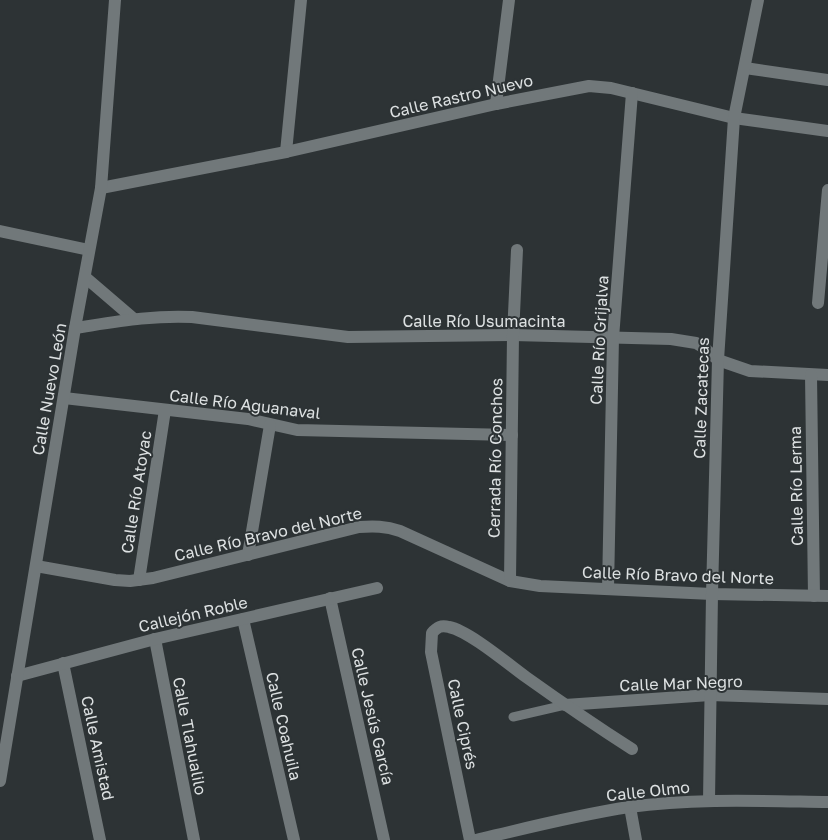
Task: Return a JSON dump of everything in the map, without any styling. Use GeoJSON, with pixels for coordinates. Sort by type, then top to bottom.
{"type":"FeatureCollection","features":[{"type":"Feature","properties":{"kind":"street","name":"Calle Nuevo León"},"geometry":{"type":"LineString","coordinates":[[0,781],[101,188],[115,0]]}},
{"type":"Feature","properties":{"kind":"street"},"geometry":{"type":"LineString","coordinates":[[286,152],[300,0]]}},
{"type":"Feature","properties":{"kind":"street"},"geometry":{"type":"LineString","coordinates":[[496,104],[509,0]]}},
{"type":"Feature","properties":{"kind":"street","name":"Calle Zacatecas"},"geometry":{"type":"LineString","coordinates":[[709,801],[718,360],[734,118],[758,0]]}},
{"type":"Feature","properties":{"kind":"street"},"geometry":{"type":"LineString","coordinates":[[745,68],[828,80]]}},
{"type":"Feature","properties":{"kind":"street","name":"Calle Rastro Nuevo"},"geometry":{"type":"LineString","coordinates":[[101,188],[286,152],[496,104],[589,86],[612,88],[734,118],[828,131]]}},
{"type":"Feature","properties":{"kind":"street","name":"Calle Río Grijalva"},"geometry":{"type":"LineString","coordinates":[[608,589],[613,338],[632,93]]}},
{"type":"Feature","properties":{"kind":"street"},"geometry":{"type":"LineString","coordinates":[[818,303],[828,190]]}},
{"type":"Feature","properties":{"kind":"street"},"geometry":{"type":"LineString","coordinates":[[0,231],[89,250]]}},
{"type":"Feature","properties":{"kind":"street","name":"Cerrada Río Conchos"},"geometry":{"type":"LineString","coordinates":[[510,581],[513,335],[517,250]]}},
{"type":"Feature","properties":{"kind":"street"},"geometry":{"type":"LineString","coordinates":[[85,277],[134,320]]}},
{"type":"Feature","properties":{"kind":"street","name":"Calle Río Usumacinta"},"geometry":{"type":"LineString","coordinates":[[76,328],[166,316],[192,317],[348,337],[513,335],[671,339],[696,343],[718,360],[750,371],[828,375]]}},
{"type":"Feature","properties":{"kind":"street","name":"Calle Río Lerma"},"geometry":{"type":"LineString","coordinates":[[811,375],[814,596]]}},
{"type":"Feature","properties":{"kind":"street","name":"Calle Río Aguanaval"},"geometry":{"type":"LineString","coordinates":[[64,398],[248,419],[297,430],[512,435]]}},
{"type":"Feature","properties":{"kind":"street","name":"Calle Río Atoyac"},"geometry":{"type":"LineString","coordinates":[[139,580],[165,410]]}},
{"type":"Feature","properties":{"kind":"street"},"geometry":{"type":"LineString","coordinates":[[248,555],[270,425]]}},
{"type":"Feature","properties":{"kind":"street","name":"Calle Río Bravo del Norte"},"geometry":{"type":"LineString","coordinates":[[36,566],[115,580],[139,580],[359,527],[378,525],[400,531],[510,581],[540,586],[712,594],[828,596]]}},
{"type":"Feature","properties":{"kind":"street","name":"Callejón Roble"},"geometry":{"type":"LineString","coordinates":[[17,676],[155,638],[377,588]]}},
{"type":"Feature","properties":{"kind":"street","name":"Calle Jesús García"},"geometry":{"type":"LineString","coordinates":[[330,598],[384,840]]}},
{"type":"Feature","properties":{"kind":"street","name":"Calle Coahuila"},"geometry":{"type":"LineString","coordinates":[[243,619],[294,840]]}},
{"type":"Feature","properties":{"kind":"street","name":"Calle Ciprés"},"geometry":{"type":"LineString","coordinates":[[470,840],[431,652],[432,633],[441,626],[457,630],[486,648],[566,705]]}},
{"type":"Feature","properties":{"kind":"street","name":"Calle Tlahualilo"},"geometry":{"type":"LineString","coordinates":[[155,638],[194,840]]}},
{"type":"Feature","properties":{"kind":"street","name":"Calle Amistad"},"geometry":{"type":"LineString","coordinates":[[63,663],[100,840]]}},
{"type":"Feature","properties":{"kind":"street","name":"Calle Mar Negro"},"geometry":{"type":"LineString","coordinates":[[566,705],[710,695],[827,701]]}},
{"type":"Feature","properties":{"kind":"street"},"geometry":{"type":"LineString","coordinates":[[566,705],[632,749]]}},
{"type":"Feature","properties":{"kind":"street","name":"Calle Olmo"},"geometry":{"type":"LineString","coordinates":[[476,840],[630,807],[709,801],[828,802]]}},
{"type":"Feature","properties":{"kind":"street"},"geometry":{"type":"LineString","coordinates":[[630,807],[636,840]]}},
{"type":"Feature","properties":{"kind":"lane"},"geometry":{"type":"LineString","coordinates":[[513,717],[566,705]]}}]}
